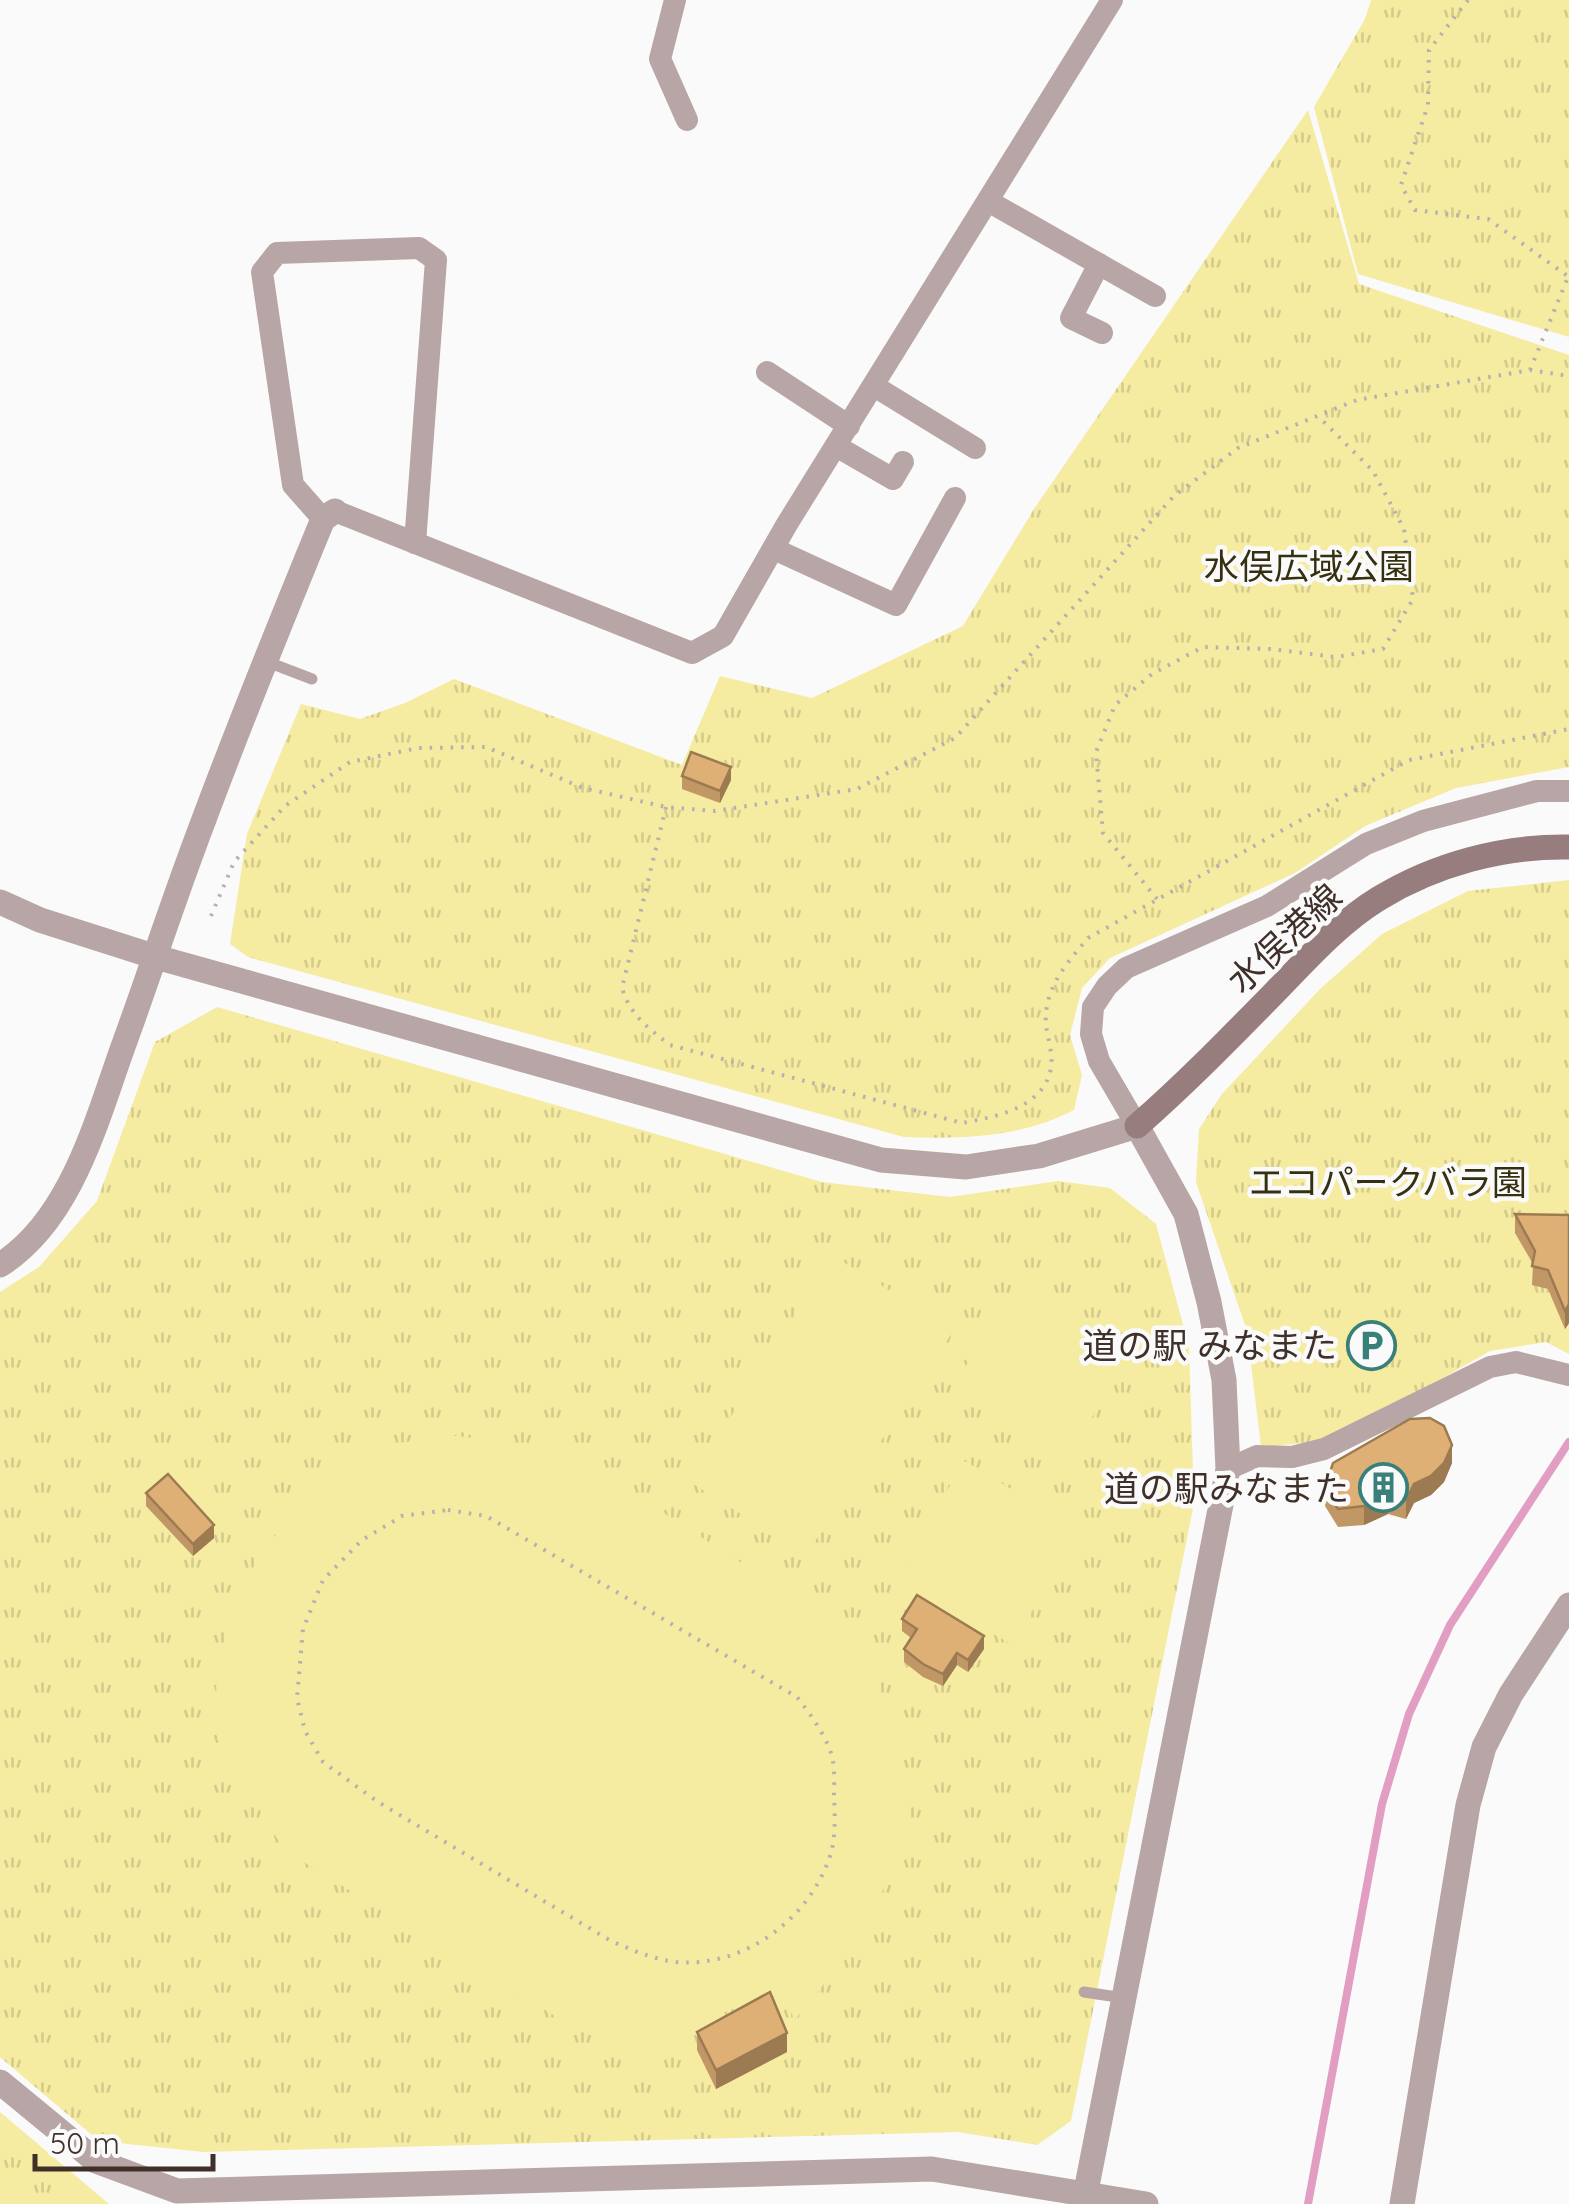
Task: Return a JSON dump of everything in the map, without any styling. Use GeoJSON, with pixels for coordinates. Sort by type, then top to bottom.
{"type":"FeatureCollection","features":[{"type":"Feature","properties":{"kind":"main road","name":"水俣港線"},"geometry":{"type":"LineString","coordinates":[[1137,1126],[1186,1084],[1330,935],[1376,900],[1422,876],[1476,858],[1538,847],[1569,847]]}},
{"type":"Feature","properties":{"kind":"street"},"geometry":{"type":"LineString","coordinates":[[674,0],[660,59],[687,120]]}},
{"type":"Feature","properties":{"kind":"street"},"geometry":{"type":"LineString","coordinates":[[415,543],[436,260],[419,248],[277,253],[262,272],[293,486],[329,515],[415,543],[692,653],[723,636],[1112,0]]}},
{"type":"Feature","properties":{"kind":"street"},"geometry":{"type":"LineString","coordinates":[[988,202],[1155,296]]}},
{"type":"Feature","properties":{"kind":"street"},"geometry":{"type":"LineString","coordinates":[[1099,264],[1062,313],[1102,333]]}},
{"type":"Feature","properties":{"kind":"street"},"geometry":{"type":"LineString","coordinates":[[768,372],[849,426]]}},
{"type":"Feature","properties":{"kind":"street"},"geometry":{"type":"LineString","coordinates":[[874,386],[975,448]]}},
{"type":"Feature","properties":{"kind":"street"},"geometry":{"type":"LineString","coordinates":[[836,446],[894,480]]}},
{"type":"Feature","properties":{"kind":"street"},"geometry":{"type":"LineString","coordinates":[[774,549],[896,606],[955,498]]}},
{"type":"Feature","properties":{"kind":"street"},"geometry":{"type":"LineString","coordinates":[[0,1264],[48,1218],[69,1184],[265,661],[329,515]]}},
{"type":"Feature","properties":{"kind":"street"},"geometry":{"type":"LineString","coordinates":[[1085,2196],[1228,1469],[1224,1380],[1186,1214],[1099,1061],[1090,1034],[1093,1007],[1126,968],[1267,906],[1366,844],[1423,820],[1537,791],[1569,791]]}},
{"type":"Feature","properties":{"kind":"street"},"geometry":{"type":"LineString","coordinates":[[0,902],[40,920],[156,957],[880,1160],[966,1167],[1038,1156],[1137,1126]]}},
{"type":"Feature","properties":{"kind":"street"},"geometry":{"type":"LineString","coordinates":[[1228,1469],[1258,1456],[1292,1457],[1324,1449],[1490,1367],[1516,1362],[1569,1375]]}},
{"type":"Feature","properties":{"kind":"street"},"geometry":{"type":"LineString","coordinates":[[1402,2204],[1468,1804],[1484,1747],[1511,1694],[1569,1604]]}},
{"type":"Feature","properties":{"kind":"street"},"geometry":{"type":"LineString","coordinates":[[0,2082],[96,2161],[177,2198],[932,2169],[1146,2204]]}},
{"type":"Feature","properties":{"kind":"lane"},"geometry":{"type":"LineString","coordinates":[[265,661],[312,679]]}},
{"type":"Feature","properties":{"kind":"lane"},"geometry":{"type":"LineString","coordinates":[[1084,1992],[1124,1998]]}},
{"type":"Feature","properties":{"kind":"path"},"geometry":{"type":"LineString","coordinates":[[1468,0],[1429,50],[1428,105],[1401,185],[1416,210],[1488,219],[1569,277],[1530,370]]}},
{"type":"Feature","properties":{"kind":"path"},"geometry":{"type":"LineString","coordinates":[[211,916],[234,862],[285,806],[350,762],[418,748],[486,748],[583,788],[666,807],[715,812],[857,789],[954,738],[1174,496],[1238,448],[1358,400],[1530,370],[1569,376]]}},
{"type":"Feature","properties":{"kind":"path"},"geometry":{"type":"LineString","coordinates":[[1157,899],[1103,832],[1096,752],[1116,705],[1152,674],[1202,646],[1270,648],[1336,657],[1382,649],[1413,599],[1404,529],[1373,471],[1318,416]]}},
{"type":"Feature","properties":{"kind":"path"},"geometry":{"type":"LineString","coordinates":[[666,807],[622,988],[628,1008],[670,1046],[962,1123],[1001,1116],[1037,1095],[1051,1070],[1046,1012],[1058,975],[1088,938],[1410,760],[1569,729]]}},
{"type":"Feature","properties":{"kind":"path"},"geometry":{"type":"LineString","coordinates":[[448,1510],[486,1516],[797,1697],[818,1724],[833,1758],[835,1812],[831,1855],[812,1891],[780,1930],[734,1956],[679,1962],[646,1956],[610,1941],[378,1802],[323,1762],[305,1731],[298,1698],[303,1629],[322,1580],[362,1540],[402,1516],[448,1510]]}},
{"type":"Feature","properties":{"kind":"green space"},"geometry":{"type":"Polygon","coordinates":[[[1371,0],[1569,0],[1569,337],[1358,274],[1314,107],[1365,19],[1371,0]]]}},
{"type":"Feature","properties":{"kind":"green space","name":"水俣広域公園"},"geometry":{"type":"Polygon","coordinates":[[[1308,110],[1359,284],[1569,355],[1569,767],[1456,788],[1365,826],[1295,873],[1110,958],[1082,988],[1070,1035],[1082,1075],[1074,1110],[1033,1126],[991,1135],[904,1137],[248,957],[230,944],[247,834],[301,704],[360,719],[454,679],[682,765],[720,676],[812,698],[963,626],[1034,509],[1308,110]]]}},
{"type":"Feature","properties":{"kind":"green space","name":"エコパークバラ園"},"geometry":{"type":"Polygon","coordinates":[[[1569,880],[1569,1354],[1546,1342],[1490,1351],[1314,1442],[1261,1447],[1247,1331],[1196,1182],[1199,1129],[1222,1094],[1320,989],[1382,934],[1468,891],[1569,880]]]}},
{"type":"Feature","properties":{"kind":"green space"},"geometry":{"type":"Polygon","coordinates":[[[217,1007],[822,1182],[950,1197],[1058,1181],[1110,1188],[1156,1224],[1189,1347],[1194,1503],[1071,2121],[1037,2145],[958,2132],[204,2152],[99,2141],[0,2057],[0,1292],[39,1267],[97,1201],[155,1042],[217,1007]]]}},
{"type":"Feature","properties":{"kind":"green space"},"geometry":{"type":"Polygon","coordinates":[[[832,1255],[954,1330],[806,1555],[690,1482],[832,1255]]]}},
{"type":"Feature","properties":{"kind":"green space"},"geometry":{"type":"Polygon","coordinates":[[[1020,1281],[1137,1352],[1063,1459],[950,1391],[1020,1281]]]}},
{"type":"Feature","properties":{"kind":"green space"},"geometry":{"type":"Polygon","coordinates":[[[439,1434],[541,1446],[648,1503],[827,1618],[876,1675],[913,1826],[859,1941],[794,2021],[784,1989],[648,2047],[576,2029],[284,1850],[217,1739],[216,1673],[234,1602],[264,1549],[340,1459],[439,1434]]]}},
{"type":"Feature","properties":{"kind":"green space"},"geometry":{"type":"Polygon","coordinates":[[[965,1461],[1083,1533],[1011,1644],[895,1576],[965,1461]]]}},
{"type":"Feature","properties":{"kind":"green space"},"geometry":{"type":"Polygon","coordinates":[[[0,2112],[109,2204],[0,2204],[0,2112]]]}},
{"type":"Feature","properties":{"kind":"building"},"geometry":{"type":"Polygon","coordinates":[[[691,752],[731,767],[720,791],[682,776],[691,752]]]}},
{"type":"Feature","properties":{"kind":"building"},"geometry":{"type":"Polygon","coordinates":[[[1515,1214],[1569,1215],[1569,1304],[1565,1311],[1548,1270],[1532,1266],[1535,1251],[1515,1214]]]}},
{"type":"Feature","properties":{"kind":"building","name":"道の駅みなまた"},"geometry":{"type":"Polygon","coordinates":[[[1430,1418],[1444,1426],[1452,1445],[1444,1463],[1431,1476],[1414,1484],[1406,1500],[1388,1496],[1364,1506],[1338,1509],[1325,1487],[1333,1463],[1410,1419],[1430,1418]]]}},
{"type":"Feature","properties":{"kind":"building"},"geometry":{"type":"Polygon","coordinates":[[[168,1474],[214,1525],[193,1544],[146,1493],[168,1474]]]}},
{"type":"Feature","properties":{"kind":"building"},"geometry":{"type":"Polygon","coordinates":[[[917,1595],[984,1636],[968,1660],[957,1653],[943,1674],[904,1649],[917,1629],[902,1619],[917,1595]]]}},
{"type":"Feature","properties":{"kind":"building"},"geometry":{"type":"Polygon","coordinates":[[[770,1992],[787,2033],[716,2070],[697,2032],[770,1992]]]}},
{"type":"Feature","properties":{"kind":"waterway"},"geometry":{"type":"LineString","coordinates":[[1308,2204],[1382,1804],[1409,1714],[1450,1625],[1569,1442]]}},
{"type":"Feature","properties":{"kind":"place","name":"道の駅 みなまた"},"geometry":{"type":"Point","coordinates":[1372,1345]}},
{"type":"Feature","properties":{"kind":"place","name":"道の駅みなまた"},"geometry":{"type":"Point","coordinates":[1384,1488]}}]}
